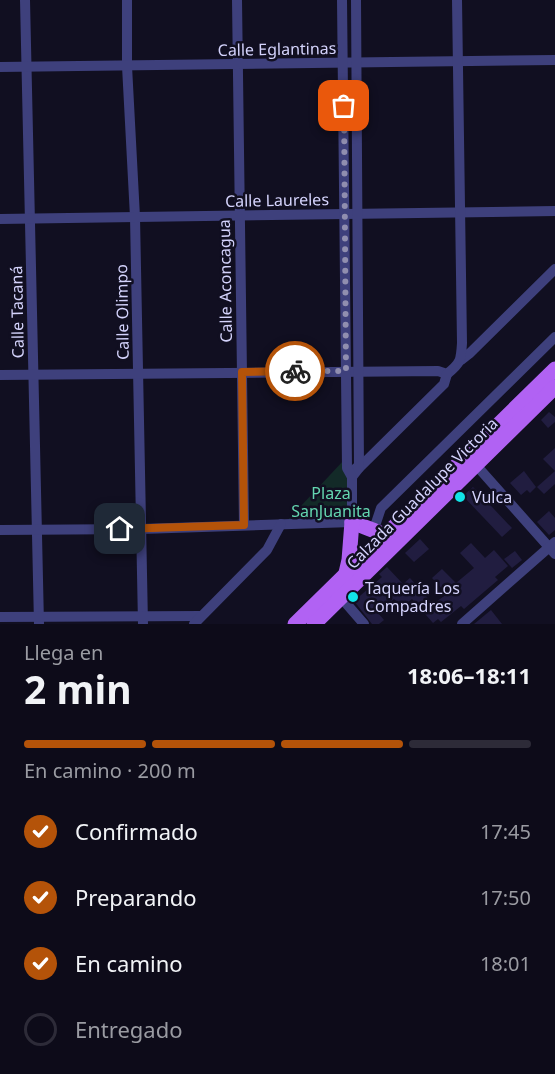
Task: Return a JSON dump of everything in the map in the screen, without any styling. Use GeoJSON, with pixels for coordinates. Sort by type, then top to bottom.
{"type":"FeatureCollection","features":[{"type":"Feature","properties":{"kind":"main road","name":"Calzada Guadalupe Victoria"},"geometry":{"type":"LineString","coordinates":[[295,624],[336,593],[372,558],[388,532],[555,369]]}},
{"type":"Feature","properties":{"kind":"main road","name":"Calzada Guadalupe Victoria"},"geometry":{"type":"LineString","coordinates":[[388,532],[476,465],[555,387]]}},
{"type":"Feature","properties":{"kind":"main road"},"geometry":{"type":"LineString","coordinates":[[352,522],[388,532]]}},
{"type":"Feature","properties":{"kind":"main road"},"geometry":{"type":"LineString","coordinates":[[352,522],[372,558]]}},
{"type":"Feature","properties":{"kind":"main road"},"geometry":{"type":"LineString","coordinates":[[346,573],[352,522]]}},
{"type":"Feature","properties":{"kind":"main road","name":"Calzada Guadalupe Victoria"},"geometry":{"type":"LineString","coordinates":[[314,624],[336,593],[346,573],[372,558]]}},
{"type":"Feature","properties":{"kind":"street","name":"Calle Tacaná"},"geometry":{"type":"LineString","coordinates":[[25,0],[39,621]]}},
{"type":"Feature","properties":{"kind":"street","name":"Calle Olimpo"},"geometry":{"type":"LineString","coordinates":[[127,0],[127,66],[135,217],[143,620]]}},
{"type":"Feature","properties":{"kind":"street","name":"Calle Aconcagua"},"geometry":{"type":"LineString","coordinates":[[237,0],[244,525]]}},
{"type":"Feature","properties":{"kind":"street"},"geometry":{"type":"LineString","coordinates":[[342,0],[346,371],[353,471]]}},
{"type":"Feature","properties":{"kind":"street"},"geometry":{"type":"LineString","coordinates":[[0,530],[141,529],[352,522],[358,371],[356,0]]}},
{"type":"Feature","properties":{"kind":"street"},"geometry":{"type":"LineString","coordinates":[[457,0],[461,360]]}},
{"type":"Feature","properties":{"kind":"street","name":"Calle Eglantinas"},"geometry":{"type":"LineString","coordinates":[[0,67],[555,60]]}},
{"type":"Feature","properties":{"kind":"street","name":"Calle Laureles"},"geometry":{"type":"LineString","coordinates":[[0,219],[555,211]]}},
{"type":"Feature","properties":{"kind":"street"},"geometry":{"type":"LineString","coordinates":[[353,471],[444,384],[450,372],[461,360],[555,269]]}},
{"type":"Feature","properties":{"kind":"street"},"geometry":{"type":"LineString","coordinates":[[388,532],[381,508],[555,337]]}},
{"type":"Feature","properties":{"kind":"street"},"geometry":{"type":"LineString","coordinates":[[0,375],[438,370],[450,372]]}},
{"type":"Feature","properties":{"kind":"street"},"geometry":{"type":"LineString","coordinates":[[462,624],[553,548],[476,465]]}},
{"type":"Feature","properties":{"kind":"street"},"geometry":{"type":"LineString","coordinates":[[0,617],[39,621],[197,620],[267,550],[281,524]]}},
{"type":"Feature","properties":{"kind":"street"},"geometry":{"type":"LineString","coordinates":[[336,593],[364,624]]}},
{"type":"Feature","properties":{"kind":"green space","name":"Plaza SanJuanita"},"geometry":{"type":"Polygon","coordinates":[[[344,460],[349,470],[351,521],[286,522],[344,460]]]}},
{"type":"Feature","properties":{"kind":"building"},"geometry":{"type":"Polygon","coordinates":[[[549,412],[555,417],[555,422],[548,428],[541,420],[549,412]]]}},
{"type":"Feature","properties":{"kind":"building"},"geometry":{"type":"Polygon","coordinates":[[[555,448],[555,471],[543,459],[555,448]]]}},
{"type":"Feature","properties":{"kind":"building"},"geometry":{"type":"Polygon","coordinates":[[[524,471],[536,487],[530,493],[527,490],[521,495],[510,483],[524,471]]]}},
{"type":"Feature","properties":{"kind":"building"},"geometry":{"type":"Polygon","coordinates":[[[555,471],[555,484],[544,494],[537,487],[555,471]]]}},
{"type":"Feature","properties":{"kind":"building"},"geometry":{"type":"Polygon","coordinates":[[[473,487],[512,528],[502,537],[463,496],[473,487]]]}},
{"type":"Feature","properties":{"kind":"building"},"geometry":{"type":"Polygon","coordinates":[[[549,511],[555,518],[555,530],[549,535],[537,522],[549,511]]]}},
{"type":"Feature","properties":{"kind":"building"},"geometry":{"type":"Polygon","coordinates":[[[420,539],[429,549],[414,562],[405,553],[420,539]]]}},
{"type":"Feature","properties":{"kind":"building"},"geometry":{"type":"Polygon","coordinates":[[[471,543],[485,558],[494,550],[508,566],[495,577],[498,580],[464,609],[461,606],[441,622],[438,619],[433,623],[412,599],[402,607],[394,599],[378,613],[384,620],[379,624],[372,624],[354,601],[382,577],[379,574],[387,567],[403,584],[410,578],[433,604],[447,594],[432,578],[442,569],[456,583],[474,568],[460,553],[471,543]]]}},
{"type":"Feature","properties":{"kind":"building"},"geometry":{"type":"Polygon","coordinates":[[[515,551],[522,560],[512,568],[504,559],[515,551]]]}},
{"type":"Feature","properties":{"kind":"building"},"geometry":{"type":"Polygon","coordinates":[[[491,610],[502,624],[474,624],[491,610]]]}},
{"type":"Feature","properties":{"kind":"way so far"},"geometry":{"type":"LineString","coordinates":[[295,371],[346,371],[344,106]]}},
{"type":"Feature","properties":{"kind":"place","name":"Vulca"},"geometry":{"type":"Point","coordinates":[460,497]}},
{"type":"Feature","properties":{"kind":"place","name":"Taquería Los Compadres"},"geometry":{"type":"Point","coordinates":[353,597]}},
{"type":"Feature","properties":{"kind":"route"},"geometry":{"type":"LineString","coordinates":[[120,529],[244,525],[242,372],[295,371]]}}]}
